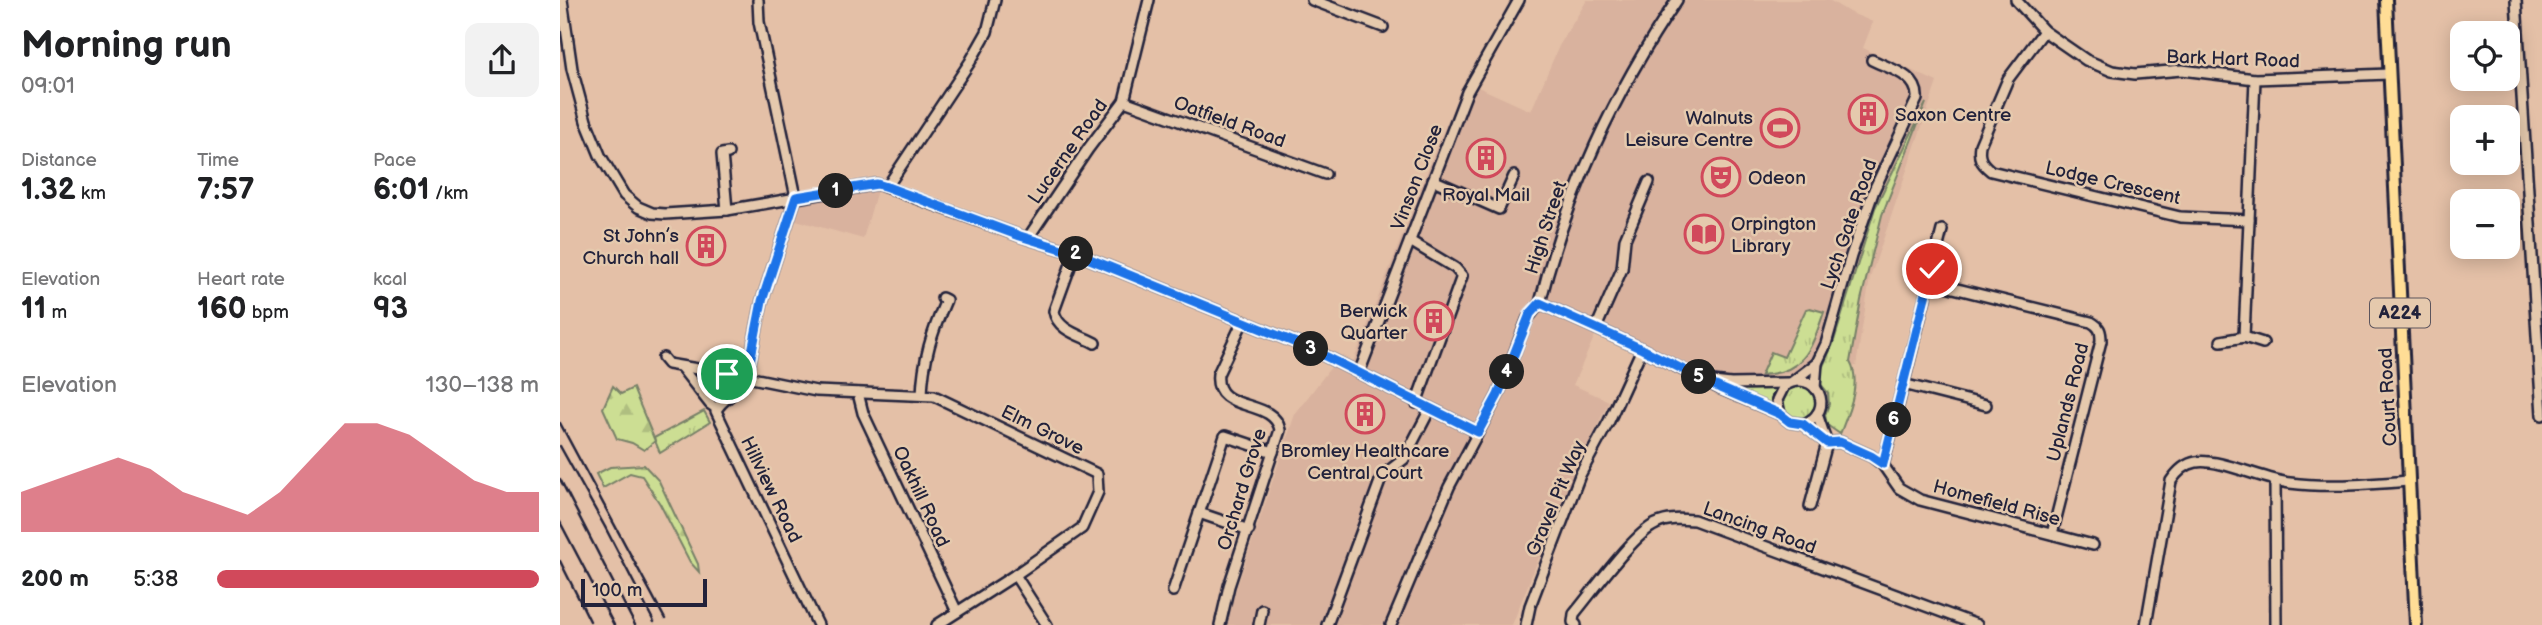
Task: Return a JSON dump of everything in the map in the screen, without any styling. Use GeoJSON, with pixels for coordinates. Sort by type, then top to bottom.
{"type":"FeatureCollection","features":[{"type":"Feature","properties":{"kind":"main road","name":"Court Road"},"geometry":{"type":"LineString","coordinates":[[2386,0],[2416,625]]}},
{"type":"Feature","properties":{"kind":"street"},"geometry":{"type":"LineString","coordinates":[[562,0],[572,69],[586,121],[600,155],[624,195],[638,207],[652,213],[666,214],[727,210],[877,184],[1075,253],[1311,349],[1478,432]]}},
{"type":"Feature","properties":{"kind":"street"},"geometry":{"type":"LineString","coordinates":[[716,408],[736,393],[746,380],[762,301],[796,197],[759,22],[758,0]]}},
{"type":"Feature","properties":{"kind":"street"},"geometry":{"type":"LineString","coordinates":[[887,187],[970,62],[986,32],[995,0]]}},
{"type":"Feature","properties":{"kind":"street","name":"Lucerne Road"},"geometry":{"type":"LineString","coordinates":[[1028,238],[1124,101],[1149,0]]}},
{"type":"Feature","properties":{"kind":"street"},"geometry":{"type":"LineString","coordinates":[[1312,0],[1383,27]]}},
{"type":"Feature","properties":{"kind":"street","name":"Vinson Close"},"geometry":{"type":"LineString","coordinates":[[1359,373],[1467,92],[1519,0]]}},
{"type":"Feature","properties":{"kind":"street","name":"High Street"},"geometry":{"type":"LineString","coordinates":[[1391,625],[1449,488],[1498,395],[1530,314],[1540,303],[1579,180],[1636,63],[1677,0]]}},
{"type":"Feature","properties":{"kind":"street","name":"Bark Hart Road"},"geometry":{"type":"LineString","coordinates":[[2016,0],[2044,31],[2086,60],[2112,71],[2135,74],[2182,70],[2255,79],[2389,74]]}},
{"type":"Feature","properties":{"kind":"street"},"geometry":{"type":"LineString","coordinates":[[2516,0],[2542,415]]}},
{"type":"Feature","properties":{"kind":"street","name":"Lodge Crescent"},"geometry":{"type":"LineString","coordinates":[[2044,31],[2008,79],[1980,145],[1982,164],[1991,171],[2180,217],[2249,220]]}},
{"type":"Feature","properties":{"kind":"street","name":"Lych Gate Road"},"geometry":{"type":"LineString","coordinates":[[1815,388],[1817,363],[1826,344],[1874,190],[1917,99],[1918,89],[1912,80],[1872,60]]}},
{"type":"Feature","properties":{"kind":"street"},"geometry":{"type":"LineString","coordinates":[[2244,337],[2255,79]]}},
{"type":"Feature","properties":{"kind":"street","name":"Oatfield Road"},"geometry":{"type":"LineString","coordinates":[[1124,101],[1325,174]]}},
{"type":"Feature","properties":{"kind":"street"},"geometry":{"type":"LineString","coordinates":[[727,210],[722,154],[728,153]]}},
{"type":"Feature","properties":{"kind":"street"},"geometry":{"type":"LineString","coordinates":[[1433,180],[1499,209],[1514,176]]}},
{"type":"Feature","properties":{"kind":"street"},"geometry":{"type":"LineString","coordinates":[[1596,328],[1618,278],[1623,263],[1625,239],[1649,182]]}},
{"type":"Feature","properties":{"kind":"street"},"geometry":{"type":"LineString","coordinates":[[1883,464],[1942,230]]}},
{"type":"Feature","properties":{"kind":"street"},"geometry":{"type":"LineString","coordinates":[[1410,241],[1455,268],[1462,276],[1416,403]]}},
{"type":"Feature","properties":{"kind":"street"},"geometry":{"type":"LineString","coordinates":[[1075,253],[1054,311],[1055,319],[1062,327],[1095,343]]}},
{"type":"Feature","properties":{"kind":"street","name":"Uplands Road"},"geometry":{"type":"LineString","coordinates":[[1929,282],[2091,322],[2098,326],[2101,332],[2101,341],[2052,534]]}},
{"type":"Feature","properties":{"kind":"street"},"geometry":{"type":"LineString","coordinates":[[922,395],[922,371],[932,332],[946,300],[942,298]]}},
{"type":"Feature","properties":{"kind":"street","name":"Homefield Rise"},"geometry":{"type":"LineString","coordinates":[[1540,303],[1780,414],[1790,422],[1803,424],[1827,443],[1840,442],[1871,456],[1883,464],[1899,488],[1920,500],[2093,545]]}},
{"type":"Feature","properties":{"kind":"street","name":"Orchard Grove"},"geometry":{"type":"LineString","coordinates":[[1220,625],[1229,586],[1280,430],[1279,421],[1273,416],[1221,394],[1217,384],[1218,374],[1242,321]]}},
{"type":"Feature","properties":{"kind":"street"},"geometry":{"type":"LineString","coordinates":[[2221,341],[2244,337],[2263,343]]}},
{"type":"Feature","properties":{"kind":"street","name":"Gravel Pit Way"},"geometry":{"type":"LineString","coordinates":[[1526,625],[1532,600],[1580,475],[1609,421],[1642,349]]}},
{"type":"Feature","properties":{"kind":"street"},"geometry":{"type":"LineString","coordinates":[[663,358],[668,364],[681,367]]}},
{"type":"Feature","properties":{"kind":"street"},"geometry":{"type":"LineString","coordinates":[[1780,414],[1778,396],[1791,382],[1817,363]]}},
{"type":"Feature","properties":{"kind":"street","name":"Elm Grove"},"geometry":{"type":"LineString","coordinates":[[681,367],[796,389],[934,396],[1097,474],[1098,492],[1082,528],[937,625]]}},
{"type":"Feature","properties":{"kind":"street","name":"Hillview Road"},"geometry":{"type":"LineString","coordinates":[[681,367],[716,408],[818,625]]}},
{"type":"Feature","properties":{"kind":"street","name":"Homefield Rise"},"geometry":{"type":"LineString","coordinates":[[1707,381],[1731,384],[1791,382]]}},
{"type":"Feature","properties":{"kind":"street"},"geometry":{"type":"LineString","coordinates":[[1791,382],[1804,381],[1815,388],[1821,400],[1817,414],[1803,424]]}},
{"type":"Feature","properties":{"kind":"street"},"geometry":{"type":"LineString","coordinates":[[1903,384],[1986,405]]}},
{"type":"Feature","properties":{"kind":"street","name":"Oakhill Road"},"geometry":{"type":"LineString","coordinates":[[858,393],[863,413],[957,612]]}},
{"type":"Feature","properties":{"kind":"street"},"geometry":{"type":"LineString","coordinates":[[1327,625],[1382,476],[1404,460],[1430,409]]}},
{"type":"Feature","properties":{"kind":"street"},"geometry":{"type":"LineString","coordinates":[[1810,506],[1827,443],[1817,414]]}},
{"type":"Feature","properties":{"kind":"street"},"geometry":{"type":"LineString","coordinates":[[1173,591],[1225,436],[1273,452]]}},
{"type":"Feature","properties":{"kind":"street"},"geometry":{"type":"LineString","coordinates":[[2146,625],[2171,481],[2177,472],[2188,465],[2208,462],[2275,481],[2303,485],[2408,481]]}},
{"type":"Feature","properties":{"kind":"street"},"geometry":{"type":"LineString","coordinates":[[2275,481],[2276,625]]}},
{"type":"Feature","properties":{"kind":"street"},"geometry":{"type":"LineString","coordinates":[[1199,513],[1249,530]]}},
{"type":"Feature","properties":{"kind":"street","name":"Lancing Road"},"geometry":{"type":"LineString","coordinates":[[1576,625],[1573,622],[1574,614],[1639,536],[1655,524],[1676,518],[1694,520],[1977,625]]}},
{"type":"Feature","properties":{"kind":"street"},"geometry":{"type":"LineString","coordinates":[[1015,575],[1047,625]]}},
{"type":"Feature","properties":{"kind":"street"},"geometry":{"type":"LineString","coordinates":[[1259,625],[1262,610]]}},
{"type":"Feature","properties":{"kind":"shaded area"},"geometry":{"type":"Polygon","coordinates":[[[1587,0],[1829,0],[1873,22],[1863,48],[1937,82],[1870,278],[1856,366],[1771,376],[1716,378],[1600,324],[1573,385],[1609,401],[1559,507],[1512,625],[1227,625],[1234,596],[1295,414],[1331,367],[1354,360],[1465,81],[1531,111],[1559,46],[1587,0]]]}},
{"type":"Feature","properties":{"kind":"shaded area"},"geometry":{"type":"Polygon","coordinates":[[[877,190],[863,239],[796,220],[802,201],[877,190]]]}},
{"type":"Feature","properties":{"kind":"green space"},"geometry":{"type":"Polygon","coordinates":[[[1926,103],[1882,215],[1861,300],[1850,362],[1855,379],[1854,388],[1840,434],[1827,425],[1825,415],[1829,404],[1828,393],[1820,383],[1819,375],[1833,344],[1875,208],[1926,103]]]}},
{"type":"Feature","properties":{"kind":"green space"},"geometry":{"type":"Polygon","coordinates":[[[1806,309],[1824,312],[1804,357],[1788,370],[1761,375],[1771,352],[1784,357],[1806,309]]]}},
{"type":"Feature","properties":{"kind":"green space"},"geometry":{"type":"Polygon","coordinates":[[[706,372],[735,381],[734,385],[713,401],[699,383],[699,378],[706,372]]]}},
{"type":"Feature","properties":{"kind":"green space"},"geometry":{"type":"Polygon","coordinates":[[[1777,385],[1771,399],[1772,408],[1726,387],[1777,385]]]}},
{"type":"Feature","properties":{"kind":"green space"},"geometry":{"type":"Polygon","coordinates":[[[1799,385],[1811,390],[1816,402],[1811,414],[1799,419],[1787,414],[1782,402],[1787,390],[1799,385]]]}},
{"type":"Feature","properties":{"kind":"green space"},"geometry":{"type":"Polygon","coordinates":[[[613,386],[621,394],[633,388],[655,441],[644,450],[617,439],[603,408],[613,386]]]}},
{"type":"Feature","properties":{"kind":"green space"},"geometry":{"type":"Polygon","coordinates":[[[704,411],[710,422],[660,453],[654,438],[704,411]]]}},
{"type":"Feature","properties":{"kind":"green space"},"geometry":{"type":"Polygon","coordinates":[[[644,465],[659,481],[698,564],[699,572],[690,562],[642,476],[630,473],[603,488],[596,474],[610,467],[644,465]]]}},
{"type":"Feature","properties":{"kind":"railway"},"geometry":{"type":"LineString","coordinates":[[560,423],[665,619]]}},
{"type":"Feature","properties":{"kind":"railway"},"geometry":{"type":"LineString","coordinates":[[560,446],[654,622]]}},
{"type":"Feature","properties":{"kind":"railway"},"geometry":{"type":"LineString","coordinates":[[560,479],[635,625]]}},
{"type":"Feature","properties":{"kind":"railway"},"geometry":{"type":"LineString","coordinates":[[560,522],[614,625]]}},
{"type":"Feature","properties":{"kind":"railway"},"geometry":{"type":"LineString","coordinates":[[560,561],[590,621]]}},
{"type":"Feature","properties":{"kind":"place","name":"Saxon Centre"},"geometry":{"type":"Point","coordinates":[1868,114]}},
{"type":"Feature","properties":{"kind":"place","name":"Walnuts Leisure Centre"},"geometry":{"type":"Point","coordinates":[1780,128]}},
{"type":"Feature","properties":{"kind":"place","name":"Royal Mail"},"geometry":{"type":"Point","coordinates":[1486,158]}},
{"type":"Feature","properties":{"kind":"place","name":"Odeon"},"geometry":{"type":"Point","coordinates":[1721,177]}},
{"type":"Feature","properties":{"kind":"place","name":"Orpington Library"},"geometry":{"type":"Point","coordinates":[1704,234]}},
{"type":"Feature","properties":{"kind":"place","name":"St John’s Church hall"},"geometry":{"type":"Point","coordinates":[706,246]}},
{"type":"Feature","properties":{"kind":"place","name":"Berwick Quarter"},"geometry":{"type":"Point","coordinates":[1434,321]}},
{"type":"Feature","properties":{"kind":"place","name":"Bromley Healthcare Central Court"},"geometry":{"type":"Point","coordinates":[1365,414]}},
{"type":"Feature","properties":{"kind":"route"},"geometry":{"type":"LineString","coordinates":[[727,374],[745,382],[747,377],[762,301],[796,197],[877,184],[1075,253],[1311,349],[1478,432],[1498,395],[1530,314],[1540,303],[1780,414],[1790,422],[1803,424],[1827,443],[1840,442],[1883,464],[1932,269]]}}]}
